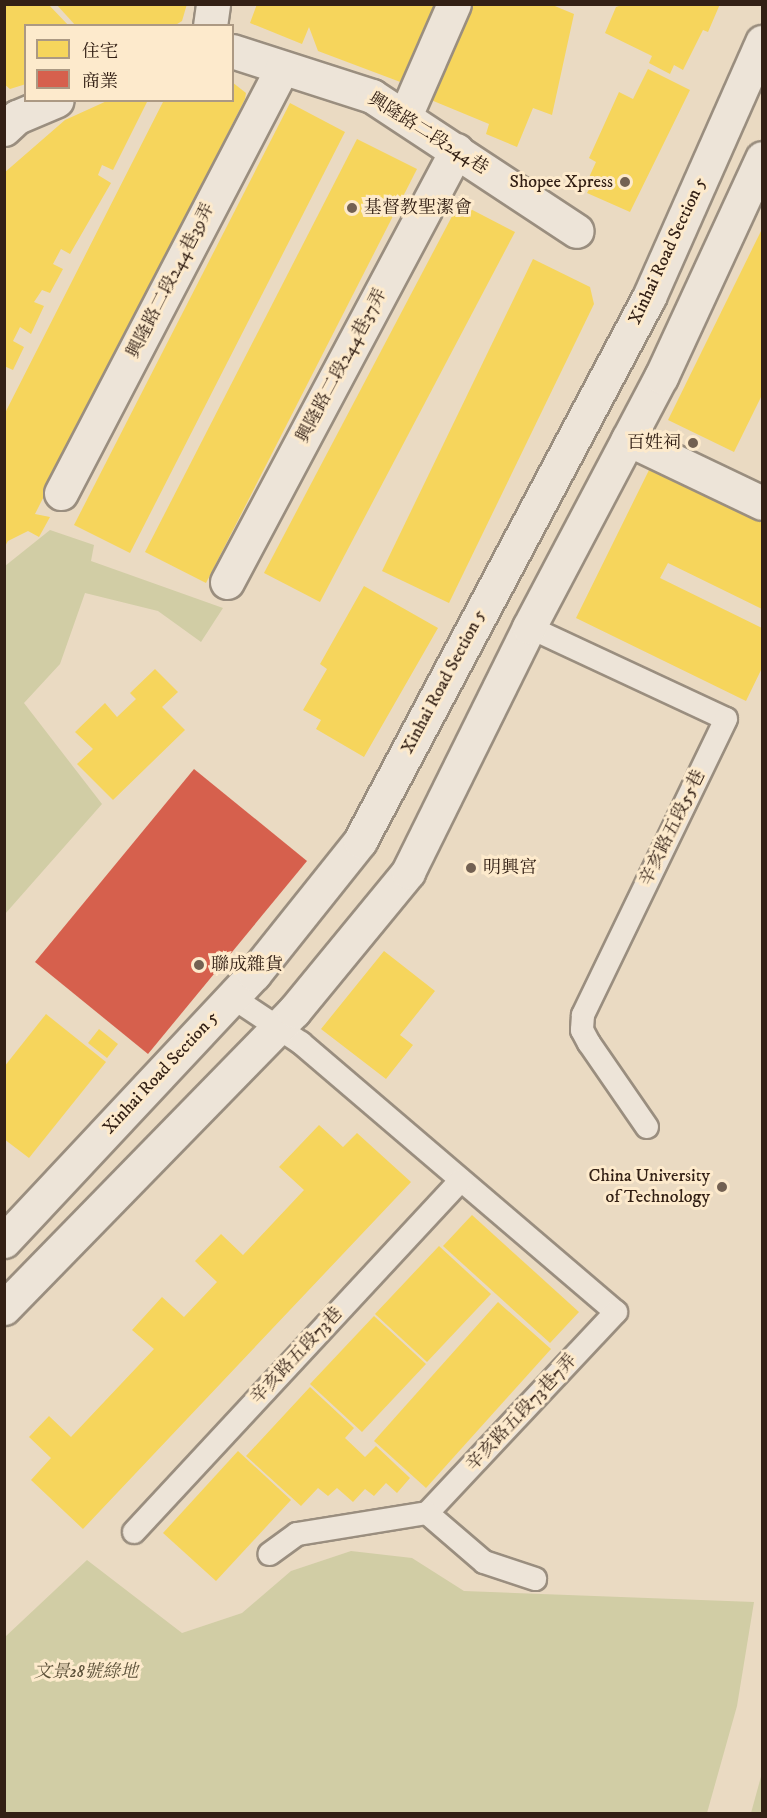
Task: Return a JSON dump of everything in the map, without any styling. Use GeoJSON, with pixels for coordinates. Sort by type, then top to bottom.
{"type":"FeatureCollection","features":[{"type":"Feature","properties":{"kind":"main road"},"geometry":{"type":"LineString","coordinates":[[210,24],[213,4]]}},
{"type":"Feature","properties":{"kind":"main road"},"geometry":{"type":"LineString","coordinates":[[405,116],[454,4]]}},
{"type":"Feature","properties":{"kind":"main road","name":"Xinhai Road Section 5"},"geometry":{"type":"LineString","coordinates":[[4,1241],[232,997],[360,841],[649,297],[762,42]]}},
{"type":"Feature","properties":{"kind":"main road","name":"興隆路二段244巷"},"geometry":{"type":"LineString","coordinates":[[234,52],[372,96],[577,231]]}},
{"type":"Feature","properties":{"kind":"main road","name":"興隆路二段244巷39弄"},"geometry":{"type":"LineString","coordinates":[[61,493],[282,68]]}},
{"type":"Feature","properties":{"kind":"main road"},"geometry":{"type":"LineString","coordinates":[[9,117],[51,102]]}},
{"type":"Feature","properties":{"kind":"main road","name":"興隆路二段244巷37弄"},"geometry":{"type":"LineString","coordinates":[[227,582],[457,150]]}},
{"type":"Feature","properties":{"kind":"main road"},"geometry":{"type":"LineString","coordinates":[[4,1308],[278,1028],[408,872],[529,627],[628,440],[762,158]]}},
{"type":"Feature","properties":{"kind":"main road"},"geometry":{"type":"LineString","coordinates":[[628,440],[762,503]]}},
{"type":"Feature","properties":{"kind":"lane","name":"辛亥路五段55巷"},"geometry":{"type":"LineString","coordinates":[[529,627],[726,719],[583,1015],[582,1030],[589,1043],[647,1126]]}},
{"type":"Feature","properties":{"kind":"lane"},"geometry":{"type":"LineString","coordinates":[[232,997],[278,1028],[461,1180]]}},
{"type":"Feature","properties":{"kind":"lane","name":"辛亥路五段73巷7弄"},"geometry":{"type":"LineString","coordinates":[[427,1513],[616,1312],[461,1180]]}},
{"type":"Feature","properties":{"kind":"lane","name":"辛亥路五段73巷"},"geometry":{"type":"LineString","coordinates":[[134,1532],[461,1180]]}},
{"type":"Feature","properties":{"kind":"lane"},"geometry":{"type":"LineString","coordinates":[[269,1554],[297,1534],[427,1513],[484,1562],[535,1579]]}},
{"type":"Feature","properties":{"kind":"green space"},"geometry":{"type":"Polygon","coordinates":[[[50,530],[94,545],[91,561],[223,608],[201,642],[158,611],[85,593],[60,664],[24,703],[102,804],[5,914],[5,566],[50,530]]]}},
{"type":"Feature","properties":{"kind":"green space","name":"文景28號綠地"},"geometry":{"type":"Polygon","coordinates":[[[351,1551],[412,1558],[464,1591],[754,1602],[737,1706],[707,1813],[5,1813],[5,1637],[87,1560],[182,1633],[242,1613],[291,1571],[351,1551]]]}},
{"type":"Feature","properties":{"kind":"green space"},"geometry":{"type":"Polygon","coordinates":[[[762,1773],[762,1813],[751,1813],[762,1773]]]}},
{"type":"Feature","properties":{"kind":"building: 住宅"},"geometry":{"type":"Polygon","coordinates":[[[4,4],[48,4],[67,24],[24,24],[24,85],[10,89],[4,84],[4,4]]]}},
{"type":"Feature","properties":{"kind":"building: 住宅"},"geometry":{"type":"Polygon","coordinates":[[[56,4],[187,4],[182,21],[177,24],[74,24],[56,4]]]}},
{"type":"Feature","properties":{"kind":"building: 住宅"},"geometry":{"type":"Polygon","coordinates":[[[257,4],[435,4],[403,83],[318,51],[309,27],[302,44],[250,23],[257,4]]]}},
{"type":"Feature","properties":{"kind":"building: 住宅"},"geometry":{"type":"Polygon","coordinates":[[[469,4],[550,4],[574,14],[552,115],[533,108],[517,147],[486,134],[489,124],[431,100],[469,4]]]}},
{"type":"Feature","properties":{"kind":"building: 住宅"},"geometry":{"type":"Polygon","coordinates":[[[625,4],[720,4],[708,32],[703,30],[683,70],[674,65],[670,74],[649,63],[652,56],[605,33],[616,7],[625,4]]]}},
{"type":"Feature","properties":{"kind":"building: 住宅"},"geometry":{"type":"Polygon","coordinates":[[[648,69],[690,90],[630,212],[587,193],[591,186],[586,184],[596,162],[589,158],[619,92],[633,99],[648,69]]]}},
{"type":"Feature","properties":{"kind":"building: 住宅"},"geometry":{"type":"Polygon","coordinates":[[[234,84],[246,93],[245,99],[35,514],[50,517],[39,537],[28,531],[8,541],[4,548],[4,415],[163,102],[234,102],[234,84]]]}},
{"type":"Feature","properties":{"kind":"building: 住宅"},"geometry":{"type":"Polygon","coordinates":[[[105,102],[147,102],[113,170],[102,165],[98,175],[111,183],[70,254],[61,249],[53,264],[63,269],[50,293],[42,290],[34,302],[44,306],[31,334],[20,327],[13,341],[24,347],[13,370],[4,366],[4,173],[65,120],[105,102]]]}},
{"type":"Feature","properties":{"kind":"building: 住宅"},"geometry":{"type":"Polygon","coordinates":[[[290,103],[345,132],[130,553],[74,525],[290,103]]]}},
{"type":"Feature","properties":{"kind":"building: 住宅"},"geometry":{"type":"Polygon","coordinates":[[[357,139],[417,169],[206,583],[145,552],[357,139]]]}},
{"type":"Feature","properties":{"kind":"building: 住宅"},"geometry":{"type":"Polygon","coordinates":[[[459,203],[515,232],[320,602],[264,573],[459,203]]]}},
{"type":"Feature","properties":{"kind":"building: 住宅"},"geometry":{"type":"Polygon","coordinates":[[[762,229],[762,395],[734,452],[668,420],[762,229]]]}},
{"type":"Feature","properties":{"kind":"building: 住宅"},"geometry":{"type":"Polygon","coordinates":[[[533,259],[590,287],[594,304],[449,603],[382,571],[533,259]]]}},
{"type":"Feature","properties":{"kind":"building: 住宅"},"geometry":{"type":"Polygon","coordinates":[[[650,468],[762,522],[762,609],[668,563],[660,578],[762,628],[762,668],[746,701],[576,618],[650,468]]]}},
{"type":"Feature","properties":{"kind":"building: 住宅"},"geometry":{"type":"Polygon","coordinates":[[[364,586],[438,628],[364,757],[316,729],[321,720],[303,710],[327,669],[320,664],[364,586]]]}},
{"type":"Feature","properties":{"kind":"building: 住宅"},"geometry":{"type":"Polygon","coordinates":[[[155,669],[178,692],[162,707],[185,730],[113,800],[77,764],[93,749],[75,732],[105,703],[117,717],[136,699],[130,693],[155,669]]]}},
{"type":"Feature","properties":{"kind":"building: 住宅"},"geometry":{"type":"Polygon","coordinates":[[[384,951],[435,991],[400,1035],[413,1045],[386,1079],[321,1029],[384,951]]]}},
{"type":"Feature","properties":{"kind":"building: 住宅"},"geometry":{"type":"Polygon","coordinates":[[[46,1014],[106,1062],[29,1158],[4,1139],[4,1067],[46,1014]]]}},
{"type":"Feature","properties":{"kind":"building: 住宅"},"geometry":{"type":"Polygon","coordinates":[[[99,1029],[118,1044],[107,1058],[88,1043],[99,1029]]]}},
{"type":"Feature","properties":{"kind":"building: 住宅"},"geometry":{"type":"Polygon","coordinates":[[[319,1125],[343,1147],[357,1133],[411,1182],[83,1529],[31,1480],[51,1458],[29,1437],[49,1416],[71,1437],[154,1349],[132,1330],[162,1297],[184,1317],[217,1282],[195,1261],[221,1234],[243,1255],[304,1190],[279,1167],[319,1125]]]}},
{"type":"Feature","properties":{"kind":"building: 住宅"},"geometry":{"type":"Polygon","coordinates":[[[472,1215],[579,1312],[550,1343],[443,1246],[472,1215]]]}},
{"type":"Feature","properties":{"kind":"building: 住宅"},"geometry":{"type":"Polygon","coordinates":[[[439,1246],[491,1294],[427,1362],[375,1314],[439,1246]]]}},
{"type":"Feature","properties":{"kind":"building: 住宅"},"geometry":{"type":"Polygon","coordinates":[[[498,1302],[551,1349],[426,1488],[374,1441],[498,1302]]]}},
{"type":"Feature","properties":{"kind":"building: 住宅"},"geometry":{"type":"Polygon","coordinates":[[[374,1316],[426,1364],[362,1432],[310,1384],[374,1316]]]}},
{"type":"Feature","properties":{"kind":"building: 住宅"},"geometry":{"type":"Polygon","coordinates":[[[310,1387],[354,1428],[345,1438],[365,1457],[376,1446],[410,1478],[397,1493],[386,1483],[374,1496],[365,1489],[353,1502],[337,1488],[328,1496],[318,1488],[301,1506],[246,1456],[310,1387]]]}},
{"type":"Feature","properties":{"kind":"building: 住宅"},"geometry":{"type":"Polygon","coordinates":[[[238,1451],[291,1500],[216,1581],[163,1533],[238,1451]]]}},
{"type":"Feature","properties":{"kind":"building: 商業"},"geometry":{"type":"Polygon","coordinates":[[[194,769],[307,861],[148,1054],[35,962],[194,769]]]}},
{"type":"Feature","properties":{"kind":"place","name":"Shopee Xpress"},"geometry":{"type":"Point","coordinates":[625,182]}},
{"type":"Feature","properties":{"kind":"place","name":"基督教聖潔會"},"geometry":{"type":"Point","coordinates":[352,208]}},
{"type":"Feature","properties":{"kind":"place","name":"百姓祠"},"geometry":{"type":"Point","coordinates":[693,443]}},
{"type":"Feature","properties":{"kind":"place","name":"明興宮"},"geometry":{"type":"Point","coordinates":[471,868]}},
{"type":"Feature","properties":{"kind":"place","name":"聯成雜貨"},"geometry":{"type":"Point","coordinates":[199,965]}},
{"type":"Feature","properties":{"kind":"place","name":"China University of Technology"},"geometry":{"type":"Point","coordinates":[722,1187]}}]}
